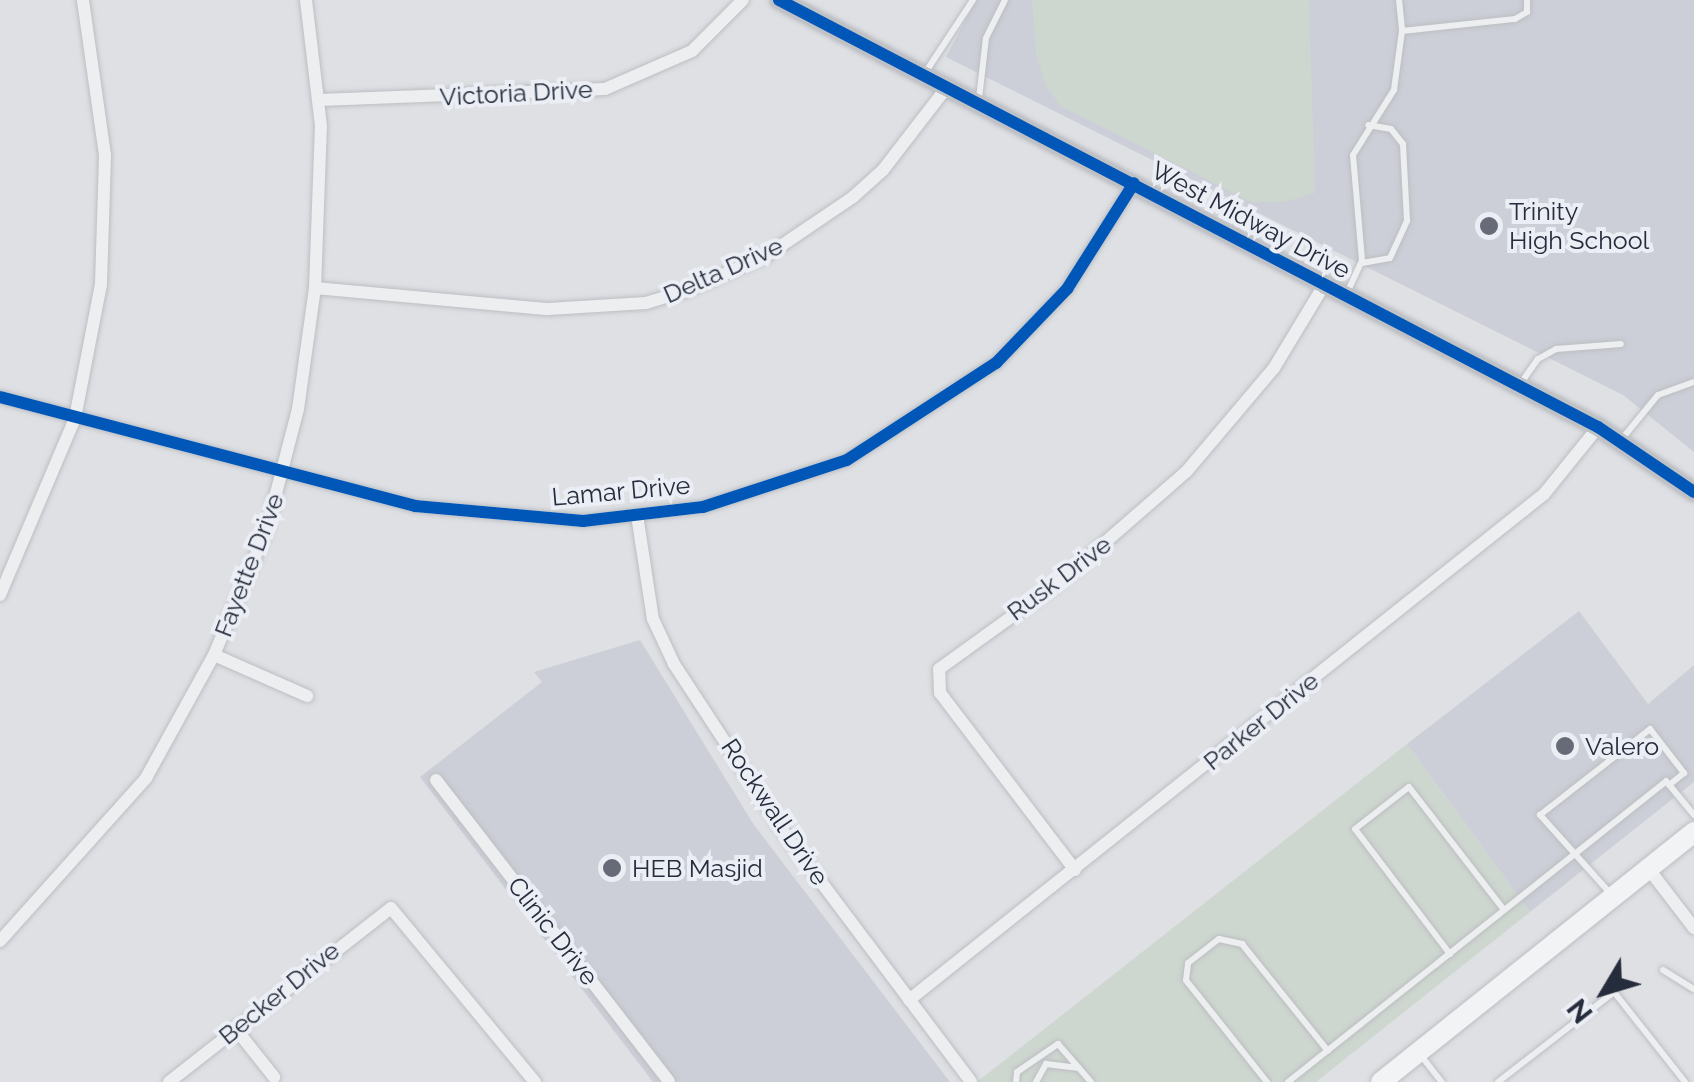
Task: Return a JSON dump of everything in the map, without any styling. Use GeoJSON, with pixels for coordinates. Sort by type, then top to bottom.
{"type":"FeatureCollection","features":[{"type":"Feature","properties":{"kind":"main road"},"geometry":{"type":"LineString","coordinates":[[1381,1082],[1692,837]]}},
{"type":"Feature","properties":{"kind":"street"},"geometry":{"type":"LineString","coordinates":[[0,595],[75,418],[91,352],[106,224],[106,154],[82,0]]}},
{"type":"Feature","properties":{"kind":"street","name":"Fayette Drive"},"geometry":{"type":"LineString","coordinates":[[0,941],[146,778],[214,655],[284,472],[315,288],[320,100],[306,0]]}},
{"type":"Feature","properties":{"kind":"street","name":"Victoria Drive"},"geometry":{"type":"LineString","coordinates":[[320,100],[605,89],[692,51],[743,0]]}},
{"type":"Feature","properties":{"kind":"street","name":"West Midway Drive"},"geometry":{"type":"LineString","coordinates":[[779,0],[1598,427],[1694,492]]}},
{"type":"Feature","properties":{"kind":"street","name":"Delta Drive"},"geometry":{"type":"LineString","coordinates":[[315,288],[548,309],[646,303],[683,292],[766,256],[852,196],[883,170],[948,86]]}},
{"type":"Feature","properties":{"kind":"street","name":"Lamar Drive"},"geometry":{"type":"LineString","coordinates":[[0,397],[415,506],[526,520],[637,515],[703,506],[810,477],[924,414],[1031,331],[1096,250],[1134,184]]}},
{"type":"Feature","properties":{"kind":"street","name":"Rusk Drive"},"geometry":{"type":"LineString","coordinates":[[1075,870],[940,693],[939,669],[1080,564],[1186,472],[1274,368],[1324,285]]}},
{"type":"Feature","properties":{"kind":"street","name":"Parker Drive"},"geometry":{"type":"LineString","coordinates":[[909,1000],[1544,494],[1598,427]]}},
{"type":"Feature","properties":{"kind":"street","name":"Rockwall Drive"},"geometry":{"type":"LineString","coordinates":[[637,515],[653,618],[674,664],[788,838],[971,1082]]}},
{"type":"Feature","properties":{"kind":"street"},"geometry":{"type":"LineString","coordinates":[[214,655],[307,696]]}},
{"type":"Feature","properties":{"kind":"street","name":"Clinic Drive"},"geometry":{"type":"LineString","coordinates":[[436,780],[669,1082]]}},
{"type":"Feature","properties":{"kind":"street"},"geometry":{"type":"LineString","coordinates":[[1648,868],[1694,928]]}},
{"type":"Feature","properties":{"kind":"street","name":"Becker Drive"},"geometry":{"type":"LineString","coordinates":[[169,1082],[391,908],[535,1082]]}},
{"type":"Feature","properties":{"kind":"street"},"geometry":{"type":"LineString","coordinates":[[236,1028],[274,1077]]}},
{"type":"Feature","properties":{"kind":"lane"},"geometry":{"type":"LineString","coordinates":[[924,74],[973,0]]}},
{"type":"Feature","properties":{"kind":"lane"},"geometry":{"type":"LineString","coordinates":[[978,102],[986,38],[1004,0]]}},
{"type":"Feature","properties":{"kind":"lane"},"geometry":{"type":"LineString","coordinates":[[1346,296],[1362,263],[1353,155],[1368,125],[1394,90],[1402,31],[1400,0]]}},
{"type":"Feature","properties":{"kind":"lane"},"geometry":{"type":"LineString","coordinates":[[1402,31],[1516,19],[1527,12],[1526,0]]}},
{"type":"Feature","properties":{"kind":"lane"},"geometry":{"type":"LineString","coordinates":[[1362,263],[1390,258],[1407,220],[1403,144],[1391,129],[1368,125]]}},
{"type":"Feature","properties":{"kind":"lane"},"geometry":{"type":"LineString","coordinates":[[1518,388],[1538,359],[1556,349],[1621,344]]}},
{"type":"Feature","properties":{"kind":"lane"},"geometry":{"type":"LineString","coordinates":[[1621,440],[1658,395],[1694,382]]}},
{"type":"Feature","properties":{"kind":"lane"},"geometry":{"type":"LineString","coordinates":[[1288,1082],[1574,855],[1684,773],[1650,729],[1540,815],[1574,855],[1613,896]]}},
{"type":"Feature","properties":{"kind":"lane"},"geometry":{"type":"LineString","coordinates":[[1669,785],[1694,815]]}},
{"type":"Feature","properties":{"kind":"lane"},"geometry":{"type":"LineString","coordinates":[[1450,954],[1355,829],[1409,786],[1504,910]]}},
{"type":"Feature","properties":{"kind":"lane"},"geometry":{"type":"LineString","coordinates":[[1267,1082],[1186,980],[1188,963],[1207,946],[1225,938],[1242,944],[1328,1050]]}},
{"type":"Feature","properties":{"kind":"lane"},"geometry":{"type":"LineString","coordinates":[[1663,970],[1694,989]]}},
{"type":"Feature","properties":{"kind":"lane"},"geometry":{"type":"LineString","coordinates":[[1500,1081],[1614,992],[1685,1082]]}},
{"type":"Feature","properties":{"kind":"lane"},"geometry":{"type":"LineString","coordinates":[[1016,1082],[1017,1072],[1058,1044],[1091,1082]]}},
{"type":"Feature","properties":{"kind":"lane"},"geometry":{"type":"LineString","coordinates":[[1418,1052],[1442,1082]]}},
{"type":"Feature","properties":{"kind":"lane"},"geometry":{"type":"LineString","coordinates":[[1036,1082],[1046,1064],[1080,1068]]}},
{"type":"Feature","properties":{"kind":"shaded area","name":"Trinity High School"},"geometry":{"type":"Polygon","coordinates":[[[976,0],[1694,0],[1694,452],[1623,395],[946,57],[976,0]]]}},
{"type":"Feature","properties":{"kind":"shaded area"},"geometry":{"type":"Polygon","coordinates":[[[1032,0],[1309,0],[1315,193],[1283,202],[1252,202],[1061,106],[1046,86],[1036,54],[1032,0]]]}},
{"type":"Feature","properties":{"kind":"shaded area"},"geometry":{"type":"Polygon","coordinates":[[[1579,611],[1648,704],[1694,665],[1694,782],[1530,912],[1407,744],[1579,611]]]}},
{"type":"Feature","properties":{"kind":"shaded area"},"geometry":{"type":"Polygon","coordinates":[[[640,640],[754,825],[950,1082],[653,1082],[420,777],[542,682],[534,672],[640,640]]]}},
{"type":"Feature","properties":{"kind":"shaded area"},"geometry":{"type":"Polygon","coordinates":[[[1407,744],[1530,912],[1316,1082],[977,1082],[1407,744]]]}},
{"type":"Feature","properties":{"kind":"cycle path"},"geometry":{"type":"LineString","coordinates":[[779,0],[1598,427],[1694,492]]}},
{"type":"Feature","properties":{"kind":"cycle path"},"geometry":{"type":"LineString","coordinates":[[0,397],[415,506],[583,521],[703,507],[847,460],[996,363],[1067,289],[1134,183]]}},
{"type":"Feature","properties":{"kind":"place","name":"Trinity High School"},"geometry":{"type":"Point","coordinates":[1489,226]}},
{"type":"Feature","properties":{"kind":"place","name":"Valero"},"geometry":{"type":"Point","coordinates":[1565,746]}},
{"type":"Feature","properties":{"kind":"place","name":"HEB Masjid"},"geometry":{"type":"Point","coordinates":[612,868]}}]}
